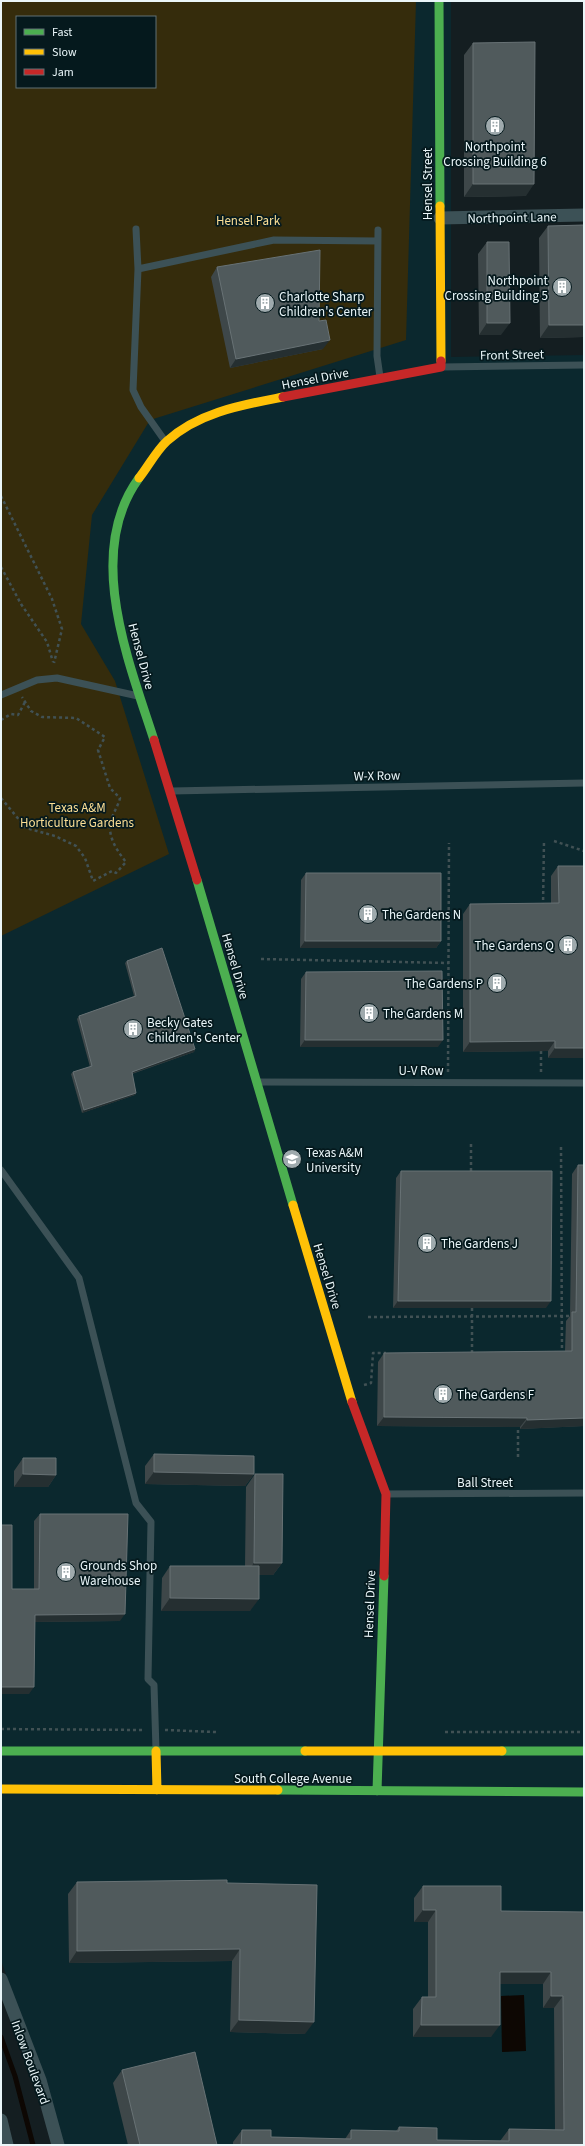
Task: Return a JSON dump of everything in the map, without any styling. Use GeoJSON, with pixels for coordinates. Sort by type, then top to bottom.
{"type":"FeatureCollection","features":[{"type":"Feature","properties":{"kind":"street","name":"Hensel Street"},"geometry":{"type":"LineString","coordinates":[[439,1],[441,367]]}},
{"type":"Feature","properties":{"kind":"street","name":"Northpoint Lane"},"geometry":{"type":"LineString","coordinates":[[440,218],[584,215]]}},
{"type":"Feature","properties":{"kind":"street","name":"Hensel Drive"},"geometry":{"type":"LineString","coordinates":[[377,1791],[386,1494],[348,1389],[171,791],[140,697],[120,627],[114,595],[112,574],[113,550],[118,521],[125,503],[137,481],[166,442],[191,424],[236,406],[441,367]]}},
{"type":"Feature","properties":{"kind":"street","name":"South College Avenue"},"geometry":{"type":"LineString","coordinates":[[1,1751],[584,1751]]}},
{"type":"Feature","properties":{"kind":"street"},"geometry":{"type":"LineString","coordinates":[[156,1751],[157,1790]]}},
{"type":"Feature","properties":{"kind":"street","name":"South College Avenue"},"geometry":{"type":"LineString","coordinates":[[1,1789],[584,1792]]}},
{"type":"Feature","properties":{"kind":"street","name":"Inlow Boulevard"},"geometry":{"type":"LineString","coordinates":[[1,1979],[40,2080],[58,2145]]}},
{"type":"Feature","properties":{"kind":"street"},"geometry":{"type":"LineString","coordinates":[[2,2128],[7,2145]]}},
{"type":"Feature","properties":{"kind":"lane"},"geometry":{"type":"LineString","coordinates":[[136,229],[138,269],[133,390],[141,407],[166,442]]}},
{"type":"Feature","properties":{"kind":"lane"},"geometry":{"type":"LineString","coordinates":[[378,230],[377,356],[381,379]]}},
{"type":"Feature","properties":{"kind":"lane"},"geometry":{"type":"LineString","coordinates":[[138,269],[274,240],[378,241]]}},
{"type":"Feature","properties":{"kind":"lane","name":"Front Street"},"geometry":{"type":"LineString","coordinates":[[441,367],[584,365]]}},
{"type":"Feature","properties":{"kind":"lane"},"geometry":{"type":"LineString","coordinates":[[1,695],[17,687],[37,680],[57,678],[140,697]]}},
{"type":"Feature","properties":{"kind":"lane","name":"W-X Row"},"geometry":{"type":"LineString","coordinates":[[171,791],[584,783]]}},
{"type":"Feature","properties":{"kind":"lane","name":"U-V Row"},"geometry":{"type":"LineString","coordinates":[[257,1082],[584,1083]]}},
{"type":"Feature","properties":{"kind":"lane"},"geometry":{"type":"LineString","coordinates":[[1,1170],[79,1278],[136,1503],[152,1522],[148,1679],[154,1685],[156,1751]]}},
{"type":"Feature","properties":{"kind":"lane","name":"Ball Street"},"geometry":{"type":"LineString","coordinates":[[386,1494],[584,1493]]}},
{"type":"Feature","properties":{"kind":"path"},"geometry":{"type":"LineString","coordinates":[[1,496],[52,599],[62,629],[54,663]]}},
{"type":"Feature","properties":{"kind":"path"},"geometry":{"type":"LineString","coordinates":[[1,567],[21,604],[47,642],[57,678]]}},
{"type":"Feature","properties":{"kind":"path"},"geometry":{"type":"LineString","coordinates":[[1,798],[26,828],[55,836],[76,846],[85,858],[93,881],[112,871],[116,873],[126,862],[115,847],[110,825],[118,807],[120,798],[110,788],[98,750],[104,737],[76,718],[42,717],[31,712],[17,687]]}},
{"type":"Feature","properties":{"kind":"path"},"geometry":{"type":"LineString","coordinates":[[1,720],[11,714],[18,715],[25,702]]}},
{"type":"Feature","properties":{"kind":"path"},"geometry":{"type":"LineString","coordinates":[[543,912],[544,841]]}},
{"type":"Feature","properties":{"kind":"path"},"geometry":{"type":"LineString","coordinates":[[554,841],[584,851]]}},
{"type":"Feature","properties":{"kind":"path"},"geometry":{"type":"LineString","coordinates":[[448,1082],[450,843]]}},
{"type":"Feature","properties":{"kind":"path"},"geometry":{"type":"LineString","coordinates":[[261,959],[449,963]]}},
{"type":"Feature","properties":{"kind":"path"},"geometry":{"type":"LineString","coordinates":[[541,1044],[541,1083]]}},
{"type":"Feature","properties":{"kind":"path"},"geometry":{"type":"LineString","coordinates":[[471,1144],[471,1176]]}},
{"type":"Feature","properties":{"kind":"path"},"geometry":{"type":"LineString","coordinates":[[561,1147],[562,1353]]}},
{"type":"Feature","properties":{"kind":"path"},"geometry":{"type":"LineString","coordinates":[[472,1301],[472,1353]]}},
{"type":"Feature","properties":{"kind":"path"},"geometry":{"type":"LineString","coordinates":[[368,1317],[576,1316]]}},
{"type":"Feature","properties":{"kind":"path"},"geometry":{"type":"LineString","coordinates":[[348,1389],[371,1382],[373,1353],[388,1353]]}},
{"type":"Feature","properties":{"kind":"path"},"geometry":{"type":"LineString","coordinates":[[465,1353],[480,1353]]}},
{"type":"Feature","properties":{"kind":"path"},"geometry":{"type":"LineString","coordinates":[[554,1353],[569,1353]]}},
{"type":"Feature","properties":{"kind":"path"},"geometry":{"type":"LineString","coordinates":[[518,1420],[518,1457]]}},
{"type":"Feature","properties":{"kind":"path"},"geometry":{"type":"LineString","coordinates":[[1,1730],[140,1730]]}},
{"type":"Feature","properties":{"kind":"path"},"geometry":{"type":"LineString","coordinates":[[441,1733],[465,1731],[584,1732]]}},
{"type":"Feature","properties":{"kind":"shaded area","name":"Texas A&M University"},"geometry":{"type":"Polygon","coordinates":[[[1,1],[451,1],[451,357],[584,355],[584,2145],[64,2145],[1,1960],[1,1]]]}},
{"type":"Feature","properties":{"kind":"shaded area"},"geometry":{"type":"Polygon","coordinates":[[[524,1995],[526,2051],[502,2052],[501,1996],[524,1995]]]}},
{"type":"Feature","properties":{"kind":"green space","name":"Hensel Park"},"geometry":{"type":"Polygon","coordinates":[[[1,1],[416,1],[406,340],[150,420],[92,515],[81,624],[115,681],[169,854],[1,936],[1,1]]]}},
{"type":"Feature","properties":{"kind":"building","name":"Northpoint Crossing Building 6"},"geometry":{"type":"Polygon","coordinates":[[[535,42],[534,184],[473,184],[473,43],[535,42]]]}},
{"type":"Feature","properties":{"kind":"building","name":"Northpoint Crossing Building 5"},"geometry":{"type":"Polygon","coordinates":[[[584,225],[584,325],[549,325],[548,226],[584,225]]]}},
{"type":"Feature","properties":{"kind":"building"},"geometry":{"type":"Polygon","coordinates":[[[487,242],[509,242],[510,323],[487,323],[487,242]]]}},
{"type":"Feature","properties":{"kind":"building","name":"Charlotte Sharp Children's Center"},"geometry":{"type":"Polygon","coordinates":[[[320,250],[319,321],[326,320],[330,340],[236,359],[217,267],[320,250]]]}},
{"type":"Feature","properties":{"kind":"building"},"geometry":{"type":"Polygon","coordinates":[[[558,866],[584,866],[584,1048],[555,1048],[555,1041],[470,1042],[470,904],[559,903],[558,866]]]}},
{"type":"Feature","properties":{"kind":"building","name":"The Gardens N"},"geometry":{"type":"Polygon","coordinates":[[[306,873],[441,873],[441,941],[305,941],[306,873]]]}},
{"type":"Feature","properties":{"kind":"building","name":"Becky Gates Children's Center"},"geometry":{"type":"Polygon","coordinates":[[[162,948],[195,1049],[132,1072],[136,1093],[84,1110],[73,1072],[92,1066],[79,1016],[136,996],[127,961],[162,948]]]}},
{"type":"Feature","properties":{"kind":"building","name":"The Gardens M"},"geometry":{"type":"Polygon","coordinates":[[[442,971],[443,1040],[305,1040],[306,972],[442,971]]]}},
{"type":"Feature","properties":{"kind":"building"},"geometry":{"type":"Polygon","coordinates":[[[578,1165],[584,1165],[584,1418],[527,1420],[527,1418],[384,1417],[384,1353],[572,1351],[572,1312],[576,1312],[578,1165]]]}},
{"type":"Feature","properties":{"kind":"building"},"geometry":{"type":"Polygon","coordinates":[[[401,1171],[552,1171],[551,1301],[398,1301],[401,1171]]]}},
{"type":"Feature","properties":{"kind":"building"},"geometry":{"type":"Polygon","coordinates":[[[154,1454],[254,1456],[254,1474],[154,1472],[154,1454]]]}},
{"type":"Feature","properties":{"kind":"building"},"geometry":{"type":"Polygon","coordinates":[[[23,1458],[56,1458],[56,1475],[23,1474],[23,1458]]]}},
{"type":"Feature","properties":{"kind":"building"},"geometry":{"type":"Polygon","coordinates":[[[255,1474],[283,1474],[282,1563],[254,1563],[255,1474]]]}},
{"type":"Feature","properties":{"kind":"building"},"geometry":{"type":"Polygon","coordinates":[[[40,1514],[128,1514],[125,1614],[35,1615],[34,1687],[1,1687],[1,1525],[12,1525],[12,1589],[39,1589],[40,1514]]]}},
{"type":"Feature","properties":{"kind":"building"},"geometry":{"type":"Polygon","coordinates":[[[170,1566],[259,1566],[259,1599],[170,1598],[170,1566]]]}},
{"type":"Feature","properties":{"kind":"building"},"geometry":{"type":"Polygon","coordinates":[[[227,1880],[227,1883],[317,1885],[314,2022],[239,2020],[240,1949],[77,1951],[77,1882],[227,1880]]]}},
{"type":"Feature","properties":{"kind":"building"},"geometry":{"type":"Polygon","coordinates":[[[423,1886],[501,1886],[501,1911],[584,1912],[584,2145],[241,2145],[242,2130],[271,2130],[271,2137],[351,2139],[351,2130],[399,2131],[399,2127],[437,2128],[437,2140],[509,2141],[509,2129],[564,2130],[563,1996],[551,1996],[551,1972],[500,1972],[500,2025],[421,2025],[422,1997],[436,1997],[436,1910],[423,1910],[423,1886]]]}},
{"type":"Feature","properties":{"kind":"building"},"geometry":{"type":"Polygon","coordinates":[[[195,2052],[217,2145],[140,2145],[122,2070],[195,2052]]]}},
{"type":"Feature","properties":{"kind":"waterway"},"geometry":{"type":"LineString","coordinates":[[1,2037],[15,2076],[33,2145]]}},
{"type":"Feature","properties":{"kind":"traffic: fast"},"geometry":{"type":"LineString","coordinates":[[439,1],[440,206]]}},
{"type":"Feature","properties":{"kind":"traffic: fast"},"geometry":{"type":"LineString","coordinates":[[139,478],[123,508],[115,540],[113,573],[116,608],[124,643],[133,677],[154,740]]}},
{"type":"Feature","properties":{"kind":"traffic: fast"},"geometry":{"type":"LineString","coordinates":[[197,880],[293,1205]]}},
{"type":"Feature","properties":{"kind":"traffic: fast"},"geometry":{"type":"LineString","coordinates":[[377,1791],[384,1576]]}},
{"type":"Feature","properties":{"kind":"traffic: fast"},"geometry":{"type":"LineString","coordinates":[[1,1751],[305,1751]]}},
{"type":"Feature","properties":{"kind":"traffic: fast"},"geometry":{"type":"LineString","coordinates":[[502,1751],[584,1751]]}},
{"type":"Feature","properties":{"kind":"traffic: fast"},"geometry":{"type":"LineString","coordinates":[[278,1790],[584,1792]]}},
{"type":"Feature","properties":{"kind":"traffic: slow"},"geometry":{"type":"LineString","coordinates":[[440,206],[441,361]]}},
{"type":"Feature","properties":{"kind":"traffic: slow"},"geometry":{"type":"LineString","coordinates":[[139,478],[163,445],[179,431],[193,423],[222,411],[283,397]]}},
{"type":"Feature","properties":{"kind":"traffic: slow"},"geometry":{"type":"LineString","coordinates":[[293,1205],[352,1402]]}},
{"type":"Feature","properties":{"kind":"traffic: slow"},"geometry":{"type":"LineString","coordinates":[[156,1751],[157,1790]]}},
{"type":"Feature","properties":{"kind":"traffic: slow"},"geometry":{"type":"LineString","coordinates":[[305,1751],[502,1751]]}},
{"type":"Feature","properties":{"kind":"traffic: slow"},"geometry":{"type":"LineString","coordinates":[[1,1789],[278,1790]]}},
{"type":"Feature","properties":{"kind":"traffic: jam"},"geometry":{"type":"LineString","coordinates":[[283,397],[441,367],[441,361]]}},
{"type":"Feature","properties":{"kind":"traffic: jam"},"geometry":{"type":"LineString","coordinates":[[154,740],[197,880]]}},
{"type":"Feature","properties":{"kind":"traffic: jam"},"geometry":{"type":"LineString","coordinates":[[352,1402],[386,1494],[384,1576]]}},
{"type":"Feature","properties":{"kind":"place","name":"Northpoint Crossing Building 6"},"geometry":{"type":"Point","coordinates":[495,126]}},
{"type":"Feature","properties":{"kind":"place","name":"Northpoint Crossing Building 5"},"geometry":{"type":"Point","coordinates":[562,287]}},
{"type":"Feature","properties":{"kind":"place","name":"Charlotte Sharp Children's Center"},"geometry":{"type":"Point","coordinates":[265,303]}},
{"type":"Feature","properties":{"kind":"place","name":"The Gardens N"},"geometry":{"type":"Point","coordinates":[368,914]}},
{"type":"Feature","properties":{"kind":"place","name":"The Gardens Q"},"geometry":{"type":"Point","coordinates":[568,945]}},
{"type":"Feature","properties":{"kind":"place","name":"The Gardens P"},"geometry":{"type":"Point","coordinates":[497,983]}},
{"type":"Feature","properties":{"kind":"place","name":"The Gardens M"},"geometry":{"type":"Point","coordinates":[369,1013]}},
{"type":"Feature","properties":{"kind":"place","name":"Becky Gates Children's Center"},"geometry":{"type":"Point","coordinates":[133,1029]}},
{"type":"Feature","properties":{"kind":"place","name":"Texas A&M University"},"geometry":{"type":"Point","coordinates":[292,1159]}},
{"type":"Feature","properties":{"kind":"place","name":"The Gardens J"},"geometry":{"type":"Point","coordinates":[427,1243]}},
{"type":"Feature","properties":{"kind":"place","name":"The Gardens F"},"geometry":{"type":"Point","coordinates":[443,1394]}},
{"type":"Feature","properties":{"kind":"place","name":"Grounds Shop Warehouse"},"geometry":{"type":"Point","coordinates":[66,1572]}},
{"type":"Feature","properties":{"kind":"park label","name":"Texas A&M Horticulture Gardens"},"geometry":{"type":"Point","coordinates":[77,814]}}]}
